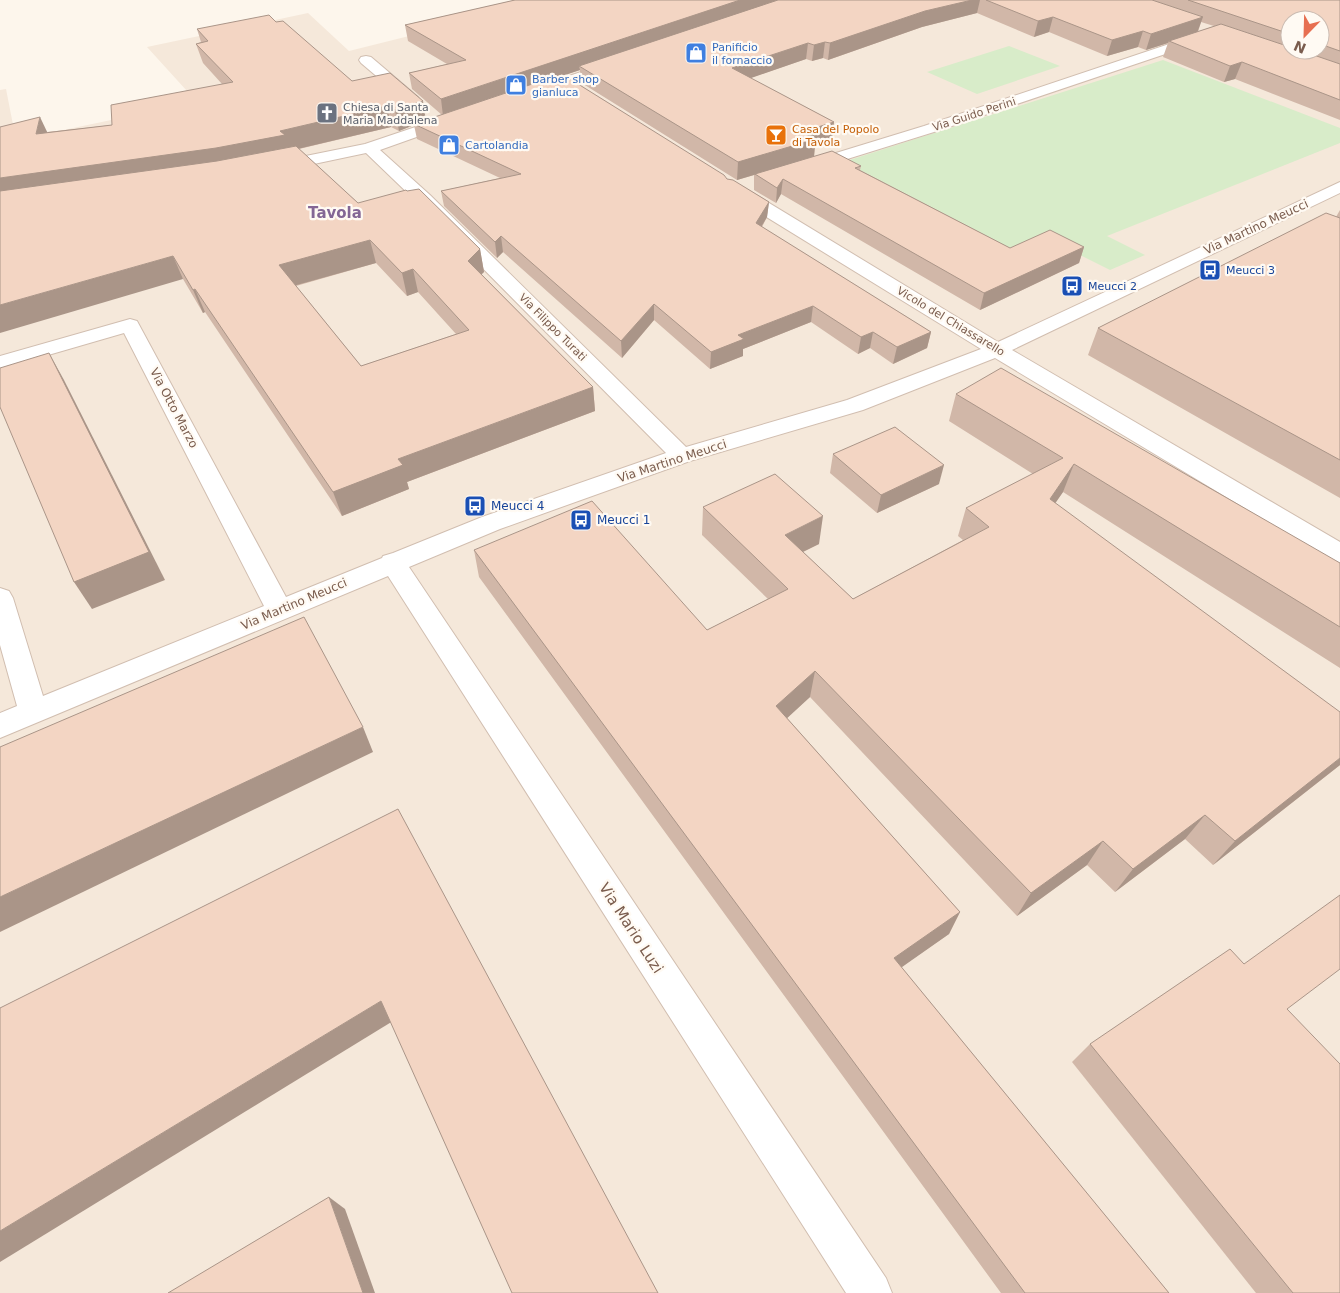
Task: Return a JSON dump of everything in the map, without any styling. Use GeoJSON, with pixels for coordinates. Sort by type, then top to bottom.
{"type":"FeatureCollection","features":[{"type":"Feature","properties":{"kind":"street","name":"Via Guido Perini"},"geometry":{"type":"LineString","coordinates":[[789,172],[929,129],[1213,34],[1195,27]]}},
{"type":"Feature","properties":{"kind":"street"},"geometry":{"type":"LineString","coordinates":[[521,97],[632,59]]}},
{"type":"Feature","properties":{"kind":"street"},"geometry":{"type":"LineString","coordinates":[[366,60],[440,123]]}},
{"type":"Feature","properties":{"kind":"street"},"geometry":{"type":"LineString","coordinates":[[566,82],[582,93]]}},
{"type":"Feature","properties":{"kind":"street"},"geometry":{"type":"LineString","coordinates":[[261,170],[369,148],[467,114]]}},
{"type":"Feature","properties":{"kind":"street","name":"Via Filippo Turati"},"geometry":{"type":"LineString","coordinates":[[369,148],[424,199],[682,456]]}},
{"type":"Feature","properties":{"kind":"street","name":"Vicolo del Chiassarello"},"geometry":{"type":"LineString","coordinates":[[717,178],[743,186],[997,350],[1340,554]]}},
{"type":"Feature","properties":{"kind":"street","name":"Via Martino Meucci"},"geometry":{"type":"LineString","coordinates":[[0,726],[280,611],[392,562],[491,523],[682,456],[855,405],[997,350],[1287,221],[1340,187]]}},
{"type":"Feature","properties":{"kind":"street","name":"Via Otto Marzo"},"geometry":{"type":"LineString","coordinates":[[0,363],[130,325],[280,611]]}},
{"type":"Feature","properties":{"kind":"street","name":"Via Mario Luzi"},"geometry":{"type":"LineString","coordinates":[[392,562],[871,1293]]}},
{"type":"Feature","properties":{"kind":"street"},"geometry":{"type":"LineString","coordinates":[[0,598],[33,712]]}},
{"type":"Feature","properties":{"kind":"shaded area"},"geometry":{"type":"Polygon","coordinates":[[[553,0],[1340,0],[1340,1293],[0,1293],[0,90],[6,89],[16,140],[197,102],[147,47],[308,13],[349,51],[553,0]]]}},
{"type":"Feature","properties":{"kind":"green space"},"geometry":{"type":"Polygon","coordinates":[[[1009,46],[1060,66],[977,94],[927,72],[1009,46]]]}},
{"type":"Feature","properties":{"kind":"green space"},"geometry":{"type":"Polygon","coordinates":[[[1163,60],[1340,128],[1340,143],[1107,236],[1145,255],[1110,270],[1040,235],[998,254],[834,165],[1163,60]]]}},
{"type":"Feature","properties":{"kind":"building"},"geometry":{"type":"Polygon","coordinates":[[[515,0],[740,0],[441,99],[409,73],[466,60],[405,25],[515,0]]]}},
{"type":"Feature","properties":{"kind":"building"},"geometry":{"type":"Polygon","coordinates":[[[778,0],[972,0],[925,11],[830,43],[825,42],[814,45],[808,43],[732,68],[834,122],[802,132],[816,139],[738,162],[579,66],[778,0]]]}},
{"type":"Feature","properties":{"kind":"building"},"geometry":{"type":"Polygon","coordinates":[[[986,0],[1152,0],[1203,17],[1151,34],[1143,31],[1112,40],[1053,17],[1038,21],[986,0]]]}},
{"type":"Feature","properties":{"kind":"building"},"geometry":{"type":"Polygon","coordinates":[[[1188,0],[1340,0],[1340,51],[1330,48],[1330,10],[1280,10],[1280,31],[1188,0]]]}},
{"type":"Feature","properties":{"kind":"building"},"geometry":{"type":"Polygon","coordinates":[[[269,15],[276,22],[283,21],[352,81],[390,73],[423,101],[395,110],[387,106],[280,131],[285,135],[216,148],[0,178],[0,127],[40,117],[36,134],[112,125],[111,105],[233,82],[196,44],[208,41],[197,29],[269,15]]]}},
{"type":"Feature","properties":{"kind":"building"},"geometry":{"type":"Polygon","coordinates":[[[1221,24],[1280,44],[1280,60],[1328,60],[1340,64],[1340,100],[1242,62],[1230,66],[1169,41],[1221,24]]]}},
{"type":"Feature","properties":{"kind":"building"},"geometry":{"type":"Polygon","coordinates":[[[562,74],[724,175],[727,179],[733,180],[769,202],[756,223],[931,332],[897,347],[873,332],[861,337],[813,306],[738,335],[744,339],[711,352],[654,304],[621,341],[501,236],[495,242],[441,191],[521,174],[414,124],[562,74]]]}},
{"type":"Feature","properties":{"kind":"building"},"geometry":{"type":"Polygon","coordinates":[[[296,146],[358,203],[406,190],[419,189],[480,249],[468,261],[593,387],[398,459],[403,465],[333,492],[195,289],[193,290],[173,256],[0,305],[0,191],[217,161],[296,146]],[[370,240],[279,265],[361,366],[469,330],[413,269],[402,273],[370,240]]]}},
{"type":"Feature","properties":{"kind":"building"},"geometry":{"type":"Polygon","coordinates":[[[832,151],[861,166],[855,168],[1010,248],[1050,230],[1084,247],[984,293],[783,179],[777,188],[755,174],[832,151]]]}},
{"type":"Feature","properties":{"kind":"building"},"geometry":{"type":"Polygon","coordinates":[[[1326,213],[1340,218],[1340,460],[1098,328],[1326,213]]]}},
{"type":"Feature","properties":{"kind":"building"},"geometry":{"type":"Polygon","coordinates":[[[49,353],[149,552],[74,582],[0,407],[0,368],[49,353]]]}},
{"type":"Feature","properties":{"kind":"building"},"geometry":{"type":"Polygon","coordinates":[[[1001,368],[1340,563],[1340,627],[1074,464],[1050,499],[1340,712],[1340,758],[1235,841],[1205,815],[1133,869],[1103,841],[1031,893],[815,671],[776,706],[960,912],[894,958],[1169,1293],[1025,1293],[474,550],[592,501],[707,630],[788,589],[703,507],[775,474],[823,516],[785,535],[853,599],[989,527],[966,508],[1063,458],[956,394],[1001,368]]]}},
{"type":"Feature","properties":{"kind":"building"},"geometry":{"type":"Polygon","coordinates":[[[895,427],[944,465],[881,495],[833,454],[895,427]]]}},
{"type":"Feature","properties":{"kind":"building"},"geometry":{"type":"Polygon","coordinates":[[[304,617],[363,727],[0,897],[0,747],[304,617]]]}},
{"type":"Feature","properties":{"kind":"building"},"geometry":{"type":"Polygon","coordinates":[[[398,809],[658,1293],[512,1293],[381,1001],[0,1231],[0,1008],[398,809]]]}},
{"type":"Feature","properties":{"kind":"building"},"geometry":{"type":"Polygon","coordinates":[[[1340,895],[1340,969],[1287,1009],[1340,1064],[1340,1293],[1293,1293],[1090,1044],[1230,949],[1244,964],[1340,895]]]}},
{"type":"Feature","properties":{"kind":"building"},"geometry":{"type":"Polygon","coordinates":[[[329,1197],[363,1293],[168,1293],[329,1197]]]}},
{"type":"Feature","properties":{"kind":"place","name":"Panificio il fornaccio"},"geometry":{"type":"Point","coordinates":[696,53]}},
{"type":"Feature","properties":{"kind":"place","name":"Barber shop gianluca"},"geometry":{"type":"Point","coordinates":[516,85]}},
{"type":"Feature","properties":{"kind":"place","name":"Chiesa di Santa Maria Maddalena"},"geometry":{"type":"Point","coordinates":[327,113]}},
{"type":"Feature","properties":{"kind":"place","name":"Casa del Popolo di Tavola"},"geometry":{"type":"Point","coordinates":[776,135]}},
{"type":"Feature","properties":{"kind":"place","name":"Cartolandia"},"geometry":{"type":"Point","coordinates":[449,145]}},
{"type":"Feature","properties":{"kind":"place","name":"Meucci 3"},"geometry":{"type":"Point","coordinates":[1210,270]}},
{"type":"Feature","properties":{"kind":"place","name":"Meucci 2"},"geometry":{"type":"Point","coordinates":[1072,286]}},
{"type":"Feature","properties":{"kind":"place","name":"Meucci 4"},"geometry":{"type":"Point","coordinates":[475,506]}},
{"type":"Feature","properties":{"kind":"place","name":"Meucci 1"},"geometry":{"type":"Point","coordinates":[581,520]}},
{"type":"Feature","properties":{"kind":"district","name":"Tavola"},"geometry":{"type":"Point","coordinates":[335,213]}}]}
